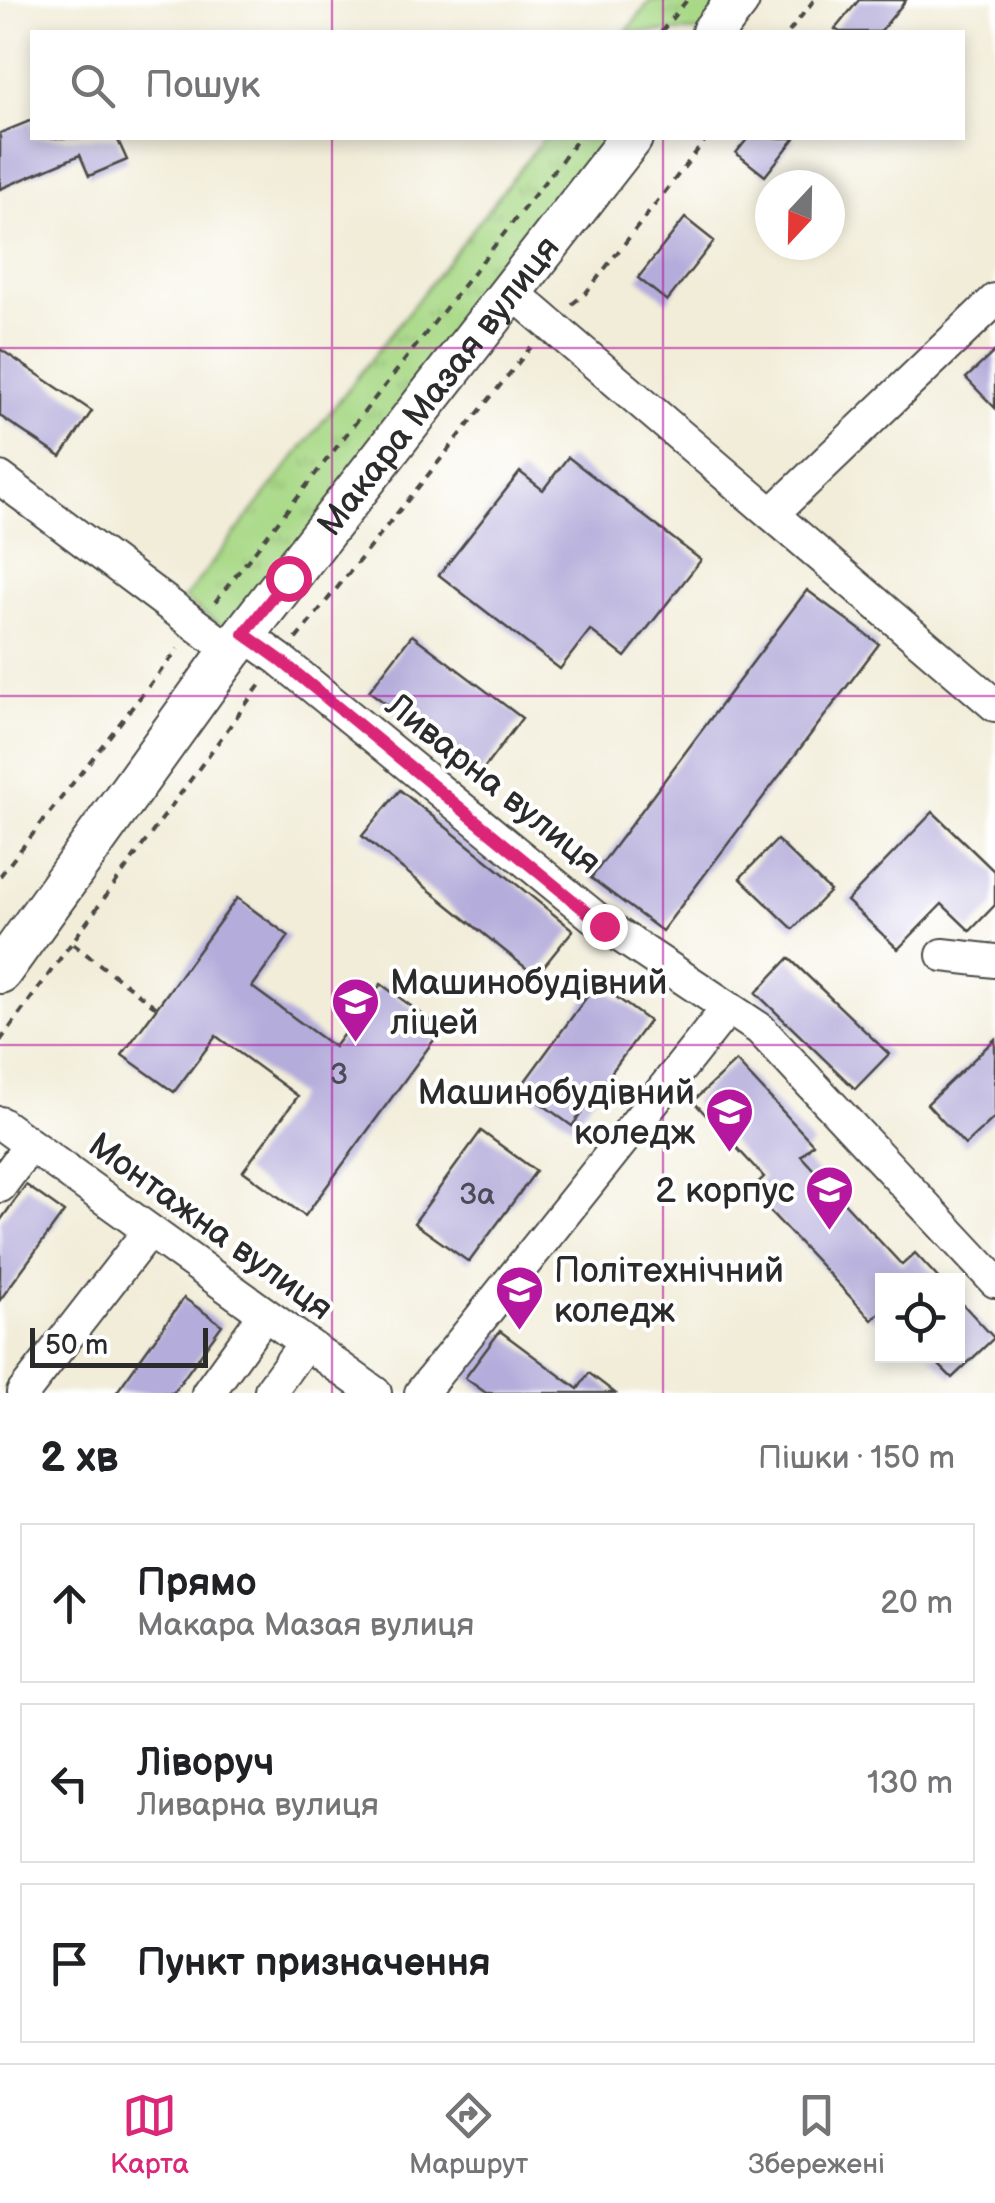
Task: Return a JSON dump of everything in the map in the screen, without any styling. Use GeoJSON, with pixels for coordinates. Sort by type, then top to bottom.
{"type":"FeatureCollection","features":[{"type":"Feature","properties":{"kind":"main road"},"geometry":{"type":"LineString","coordinates":[[715,30],[738,0]]}},
{"type":"Feature","properties":{"kind":"main road","name":"Макара Мазая вулиця"},"geometry":{"type":"LineString","coordinates":[[0,972],[238,642],[629,140]]}},
{"type":"Feature","properties":{"kind":"street"},"geometry":{"type":"LineString","coordinates":[[511,292],[995,705]]}},
{"type":"Feature","properties":{"kind":"street"},"geometry":{"type":"LineString","coordinates":[[772,514],[995,300]]}},
{"type":"Feature","properties":{"kind":"street","name":"Ливарна вулиця"},"geometry":{"type":"LineString","coordinates":[[0,478],[197,625],[279,659],[604,926],[760,1028],[995,1281]]}},
{"type":"Feature","properties":{"kind":"street"},"geometry":{"type":"LineString","coordinates":[[942,955],[995,961]]}},
{"type":"Feature","properties":{"kind":"street"},"geometry":{"type":"LineString","coordinates":[[421,1393],[728,1008]]}},
{"type":"Feature","properties":{"kind":"street","name":"Монтажна вулиця"},"geometry":{"type":"LineString","coordinates":[[0,1124],[375,1393]]}},
{"type":"Feature","properties":{"kind":"street"},"geometry":{"type":"LineString","coordinates":[[0,1186],[30,1145]]}},
{"type":"Feature","properties":{"kind":"street"},"geometry":{"type":"LineString","coordinates":[[23,1393],[149,1231]]}},
{"type":"Feature","properties":{"kind":"street"},"geometry":{"type":"LineString","coordinates":[[208,1393],[265,1314]]}},
{"type":"Feature","properties":{"kind":"street"},"geometry":{"type":"LineString","coordinates":[[271,1390],[305,1343]]}},
{"type":"Feature","properties":{"kind":"path"},"geometry":{"type":"LineString","coordinates":[[663,30],[687,0]]}},
{"type":"Feature","properties":{"kind":"path"},"geometry":{"type":"LineString","coordinates":[[791,30],[814,0]]}},
{"type":"Feature","properties":{"kind":"path"},"geometry":{"type":"LineString","coordinates":[[0,876],[577,140]]}},
{"type":"Feature","properties":{"kind":"path"},"geometry":{"type":"LineString","coordinates":[[0,1041],[279,659],[556,315],[585,294],[705,140]]}},
{"type":"Feature","properties":{"kind":"path"},"geometry":{"type":"LineString","coordinates":[[72,942],[157,1008]]}},
{"type":"Feature","properties":{"kind":"green space"},"geometry":{"type":"Polygon","coordinates":[[[651,0],[729,0],[706,30],[628,30],[651,0]]]}},
{"type":"Feature","properties":{"kind":"green space"},"geometry":{"type":"Polygon","coordinates":[[[542,140],[620,140],[234,636],[184,599],[542,140]]]}},
{"type":"Feature","properties":{"kind":"building"},"geometry":{"type":"Polygon","coordinates":[[[859,0],[906,0],[882,30],[835,29],[859,0]]]}},
{"type":"Feature","properties":{"kind":"building"},"geometry":{"type":"Polygon","coordinates":[[[30,121],[30,140],[118,140],[127,160],[89,176],[80,155],[0,189],[0,133],[30,121]]]}},
{"type":"Feature","properties":{"kind":"building"},"geometry":{"type":"Polygon","coordinates":[[[746,140],[793,140],[770,170],[757,170],[736,153],[746,140]]]}},
{"type":"Feature","properties":{"kind":"building"},"geometry":{"type":"Polygon","coordinates":[[[685,218],[714,241],[667,301],[638,278],[685,218]]]}},
{"type":"Feature","properties":{"kind":"building"},"geometry":{"type":"Polygon","coordinates":[[[0,349],[92,411],[61,457],[0,416],[0,349]]]}},
{"type":"Feature","properties":{"kind":"building"},"geometry":{"type":"Polygon","coordinates":[[[995,351],[995,408],[966,378],[995,351]]]}},
{"type":"Feature","properties":{"kind":"building"},"geometry":{"type":"Polygon","coordinates":[[[568,457],[701,560],[625,657],[590,630],[560,669],[439,575],[520,472],[543,490],[568,457]]]}},
{"type":"Feature","properties":{"kind":"building"},"geometry":{"type":"Polygon","coordinates":[[[807,590],[879,644],[662,931],[591,878],[807,590]]]}},
{"type":"Feature","properties":{"kind":"building"},"geometry":{"type":"Polygon","coordinates":[[[412,635],[522,718],[479,775],[369,691],[412,635]]]}},
{"type":"Feature","properties":{"kind":"building"},"geometry":{"type":"Polygon","coordinates":[[[400,790],[573,930],[536,976],[362,836],[400,790]]]}},
{"type":"Feature","properties":{"kind":"building"},"geometry":{"type":"Polygon","coordinates":[[[933,812],[995,872],[995,905],[970,931],[942,904],[898,949],[847,901],[933,812]]]}},
{"type":"Feature","properties":{"kind":"building"},"geometry":{"type":"Polygon","coordinates":[[[777,840],[830,891],[793,929],[740,878],[777,840]]]}},
{"type":"Feature","properties":{"kind":"building"},"geometry":{"type":"Polygon","coordinates":[[[237,898],[289,936],[252,987],[334,1047],[381,984],[442,1029],[305,1216],[243,1171],[298,1096],[216,1036],[174,1092],[122,1055],[237,898]]]}},
{"type":"Feature","properties":{"kind":"building"},"geometry":{"type":"Polygon","coordinates":[[[789,958],[889,1054],[855,1089],[756,993],[789,958]]]}},
{"type":"Feature","properties":{"kind":"building"},"geometry":{"type":"Polygon","coordinates":[[[597,983],[649,1021],[572,1126],[520,1088],[597,983]]]}},
{"type":"Feature","properties":{"kind":"building"},"geometry":{"type":"Polygon","coordinates":[[[995,1039],[995,1117],[965,1145],[927,1104],[995,1039]]]}},
{"type":"Feature","properties":{"kind":"building"},"geometry":{"type":"Polygon","coordinates":[[[736,1061],[813,1144],[801,1156],[902,1265],[915,1253],[934,1273],[875,1273],[872,1320],[750,1190],[764,1177],[693,1101],[736,1061]]]}},
{"type":"Feature","properties":{"kind":"building"},"geometry":{"type":"Polygon","coordinates":[[[481,1131],[536,1171],[469,1262],[414,1223],[481,1131]]]}},
{"type":"Feature","properties":{"kind":"building"},"geometry":{"type":"Polygon","coordinates":[[[26,1185],[64,1212],[0,1300],[0,1221],[26,1185]]]}},
{"type":"Feature","properties":{"kind":"building"},"geometry":{"type":"Polygon","coordinates":[[[184,1298],[222,1325],[173,1393],[116,1393],[184,1298]]]}},
{"type":"Feature","properties":{"kind":"building"},"geometry":{"type":"Polygon","coordinates":[[[965,1307],[994,1338],[952,1378],[937,1363],[965,1363],[965,1307]]]}},
{"type":"Feature","properties":{"kind":"building"},"geometry":{"type":"Polygon","coordinates":[[[500,1331],[578,1389],[589,1373],[615,1393],[486,1393],[465,1378],[500,1331]]]}},
{"type":"Feature","properties":{"kind":"place","name":"Машинобудівний ліцей"},"geometry":{"type":"Point","coordinates":[355,1044]}},
{"type":"Feature","properties":{"kind":"place","name":"Машинобудівний коледж"},"geometry":{"type":"Point","coordinates":[730,1154]}},
{"type":"Feature","properties":{"kind":"place","name":"2 корпус"},"geometry":{"type":"Point","coordinates":[830,1232]}},
{"type":"Feature","properties":{"kind":"place","name":"Політехнічний коледж"},"geometry":{"type":"Point","coordinates":[519,1332]}},
{"type":"Feature","properties":{"kind":"route"},"geometry":{"type":"LineString","coordinates":[[288,578],[244,634],[604,926]]}}]}
